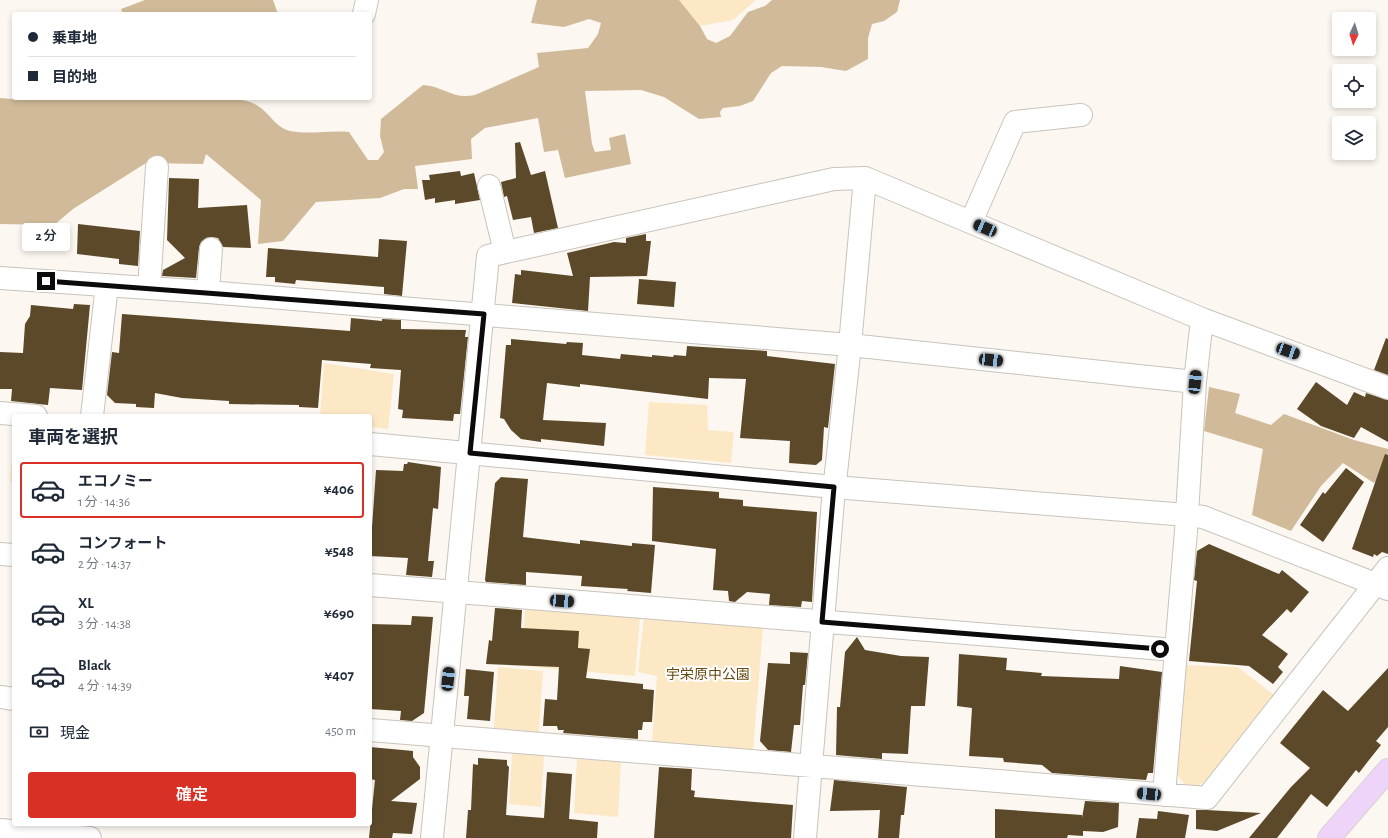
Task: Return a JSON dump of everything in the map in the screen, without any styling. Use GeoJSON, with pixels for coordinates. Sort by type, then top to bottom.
{"type":"FeatureCollection","features":[{"type":"Feature","properties":{"kind":"main road"},"geometry":{"type":"LineString","coordinates":[[1329,838],[1385,780]]}},
{"type":"Feature","properties":{"kind":"street"},"geometry":{"type":"LineString","coordinates":[[364,12],[367,0]]}},
{"type":"Feature","properties":{"kind":"street"},"geometry":{"type":"LineString","coordinates":[[971,222],[1015,122],[1081,115]]}},
{"type":"Feature","properties":{"kind":"street"},"geometry":{"type":"LineString","coordinates":[[149,288],[157,167]]}},
{"type":"Feature","properties":{"kind":"street"},"geometry":{"type":"LineString","coordinates":[[805,838],[834,487],[850,345],[865,178]]}},
{"type":"Feature","properties":{"kind":"street"},"geometry":{"type":"LineString","coordinates":[[432,838],[484,314],[488,256],[834,179],[865,178],[1202,320],[1388,388]]}},
{"type":"Feature","properties":{"kind":"street"},"geometry":{"type":"LineString","coordinates":[[489,186],[505,252]]}},
{"type":"Feature","properties":{"kind":"street"},"geometry":{"type":"LineString","coordinates":[[208,292],[211,249]]}},
{"type":"Feature","properties":{"kind":"street"},"geometry":{"type":"LineString","coordinates":[[0,278],[107,284],[850,345],[1195,382]]}},
{"type":"Feature","properties":{"kind":"street"},"geometry":{"type":"LineString","coordinates":[[92,414],[107,284]]}},
{"type":"Feature","properties":{"kind":"street"},"geometry":{"type":"LineString","coordinates":[[1164,795],[1187,515],[1195,382],[1202,320]]}},
{"type":"Feature","properties":{"kind":"street"},"geometry":{"type":"LineString","coordinates":[[0,413],[12,414]]}},
{"type":"Feature","properties":{"kind":"street"},"geometry":{"type":"LineString","coordinates":[[372,444],[834,487],[1203,517],[1384,581],[1207,798],[372,730]]}},
{"type":"Feature","properties":{"kind":"street"},"geometry":{"type":"LineString","coordinates":[[0,554],[12,555]]}},
{"type":"Feature","properties":{"kind":"street"},"geometry":{"type":"LineString","coordinates":[[372,585],[1176,650]]}},
{"type":"Feature","properties":{"kind":"street"},"geometry":{"type":"LineString","coordinates":[[0,698],[12,699]]}},
{"type":"Feature","properties":{"kind":"street"},"geometry":{"type":"LineString","coordinates":[[0,830],[49,832],[90,838]]}},
{"type":"Feature","properties":{"kind":"green space"},"geometry":{"type":"Polygon","coordinates":[[[679,0],[756,0],[733,20],[700,26],[679,0]]]}},
{"type":"Feature","properties":{"kind":"green space"},"geometry":{"type":"Polygon","coordinates":[[[324,363],[394,374],[388,429],[372,427],[372,414],[320,414],[324,363]]]}},
{"type":"Feature","properties":{"kind":"green space"},"geometry":{"type":"Polygon","coordinates":[[[649,402],[707,405],[708,430],[734,432],[731,463],[645,455],[649,402]]]}},
{"type":"Feature","properties":{"kind":"green space"},"geometry":{"type":"Polygon","coordinates":[[[12,457],[12,482],[10,482],[12,457]]]}},
{"type":"Feature","properties":{"kind":"green space"},"geometry":{"type":"Polygon","coordinates":[[[525,609],[640,617],[635,676],[522,666],[525,609]]]}},
{"type":"Feature","properties":{"kind":"green space","name":"宇栄原中公園"},"geometry":{"type":"Polygon","coordinates":[[[644,616],[763,627],[753,751],[652,742],[657,676],[638,672],[644,616]]]}},
{"type":"Feature","properties":{"kind":"green space"},"geometry":{"type":"Polygon","coordinates":[[[1185,665],[1238,667],[1275,696],[1210,778],[1195,788],[1186,786],[1177,775],[1185,665]]]}},
{"type":"Feature","properties":{"kind":"green space"},"geometry":{"type":"Polygon","coordinates":[[[498,667],[543,671],[539,732],[494,728],[498,667]]]}},
{"type":"Feature","properties":{"kind":"green space"},"geometry":{"type":"Polygon","coordinates":[[[512,753],[544,756],[541,807],[509,804],[512,753]]]}},
{"type":"Feature","properties":{"kind":"green space"},"geometry":{"type":"Polygon","coordinates":[[[577,759],[621,762],[618,817],[574,813],[577,759]]]}},
{"type":"Feature","properties":{"kind":"shaded area"},"geometry":{"type":"Polygon","coordinates":[[[145,0],[273,0],[277,12],[122,12],[121,9],[145,0]]]}},
{"type":"Feature","properties":{"kind":"shaded area"},"geometry":{"type":"Polygon","coordinates":[[[537,0],[679,0],[700,26],[707,39],[716,43],[730,36],[748,12],[765,6],[772,0],[900,0],[897,12],[884,21],[872,24],[868,38],[868,59],[846,71],[821,67],[782,66],[771,73],[753,101],[740,106],[723,108],[720,112],[721,117],[699,119],[664,97],[641,90],[585,91],[592,144],[595,152],[611,150],[609,138],[625,134],[631,164],[565,178],[558,150],[544,152],[538,118],[485,128],[471,139],[472,159],[415,166],[418,189],[404,189],[380,198],[316,202],[283,241],[258,244],[261,200],[206,154],[203,164],[146,163],[73,209],[54,225],[0,224],[0,98],[12,100],[245,101],[261,108],[278,125],[290,131],[305,133],[349,132],[368,160],[378,160],[384,152],[380,136],[381,119],[423,85],[460,96],[475,95],[539,67],[537,53],[588,48],[598,34],[601,23],[589,19],[564,27],[531,23],[537,0]]]}},
{"type":"Feature","properties":{"kind":"shaded area"},"geometry":{"type":"Polygon","coordinates":[[[1209,387],[1240,394],[1235,413],[1271,425],[1284,414],[1354,440],[1388,449],[1385,468],[1374,483],[1343,463],[1321,486],[1291,531],[1252,515],[1263,449],[1204,431],[1209,387]]]}},
{"type":"Feature","properties":{"kind":"building"},"geometry":{"type":"Polygon","coordinates":[[[520,142],[531,175],[545,171],[558,228],[534,233],[531,217],[513,220],[507,196],[504,197],[501,182],[516,178],[515,143],[520,142]]]}},
{"type":"Feature","properties":{"kind":"building"},"geometry":{"type":"Polygon","coordinates":[[[460,171],[461,176],[474,173],[480,200],[455,204],[455,200],[435,203],[435,198],[425,200],[422,180],[430,180],[429,175],[460,171]]]}},
{"type":"Feature","properties":{"kind":"building"},"geometry":{"type":"Polygon","coordinates":[[[169,178],[199,179],[198,208],[247,205],[251,248],[223,247],[218,238],[206,238],[201,242],[199,248],[196,278],[162,276],[163,270],[185,258],[167,240],[169,178]]]}},
{"type":"Feature","properties":{"kind":"building"},"geometry":{"type":"Polygon","coordinates":[[[78,224],[140,231],[138,266],[119,264],[119,259],[77,254],[78,224]]]}},
{"type":"Feature","properties":{"kind":"building"},"geometry":{"type":"Polygon","coordinates":[[[646,234],[646,241],[651,241],[647,276],[590,277],[588,311],[512,303],[515,274],[521,275],[521,270],[573,276],[567,253],[614,242],[626,243],[626,238],[646,234]]]}},
{"type":"Feature","properties":{"kind":"building"},"geometry":{"type":"Polygon","coordinates":[[[379,239],[407,241],[402,296],[384,294],[384,287],[296,280],[295,284],[275,282],[275,277],[266,277],[268,248],[378,257],[379,239]]]}},
{"type":"Feature","properties":{"kind":"building"},"geometry":{"type":"Polygon","coordinates":[[[639,279],[676,282],[674,307],[637,304],[639,279]]]}},
{"type":"Feature","properties":{"kind":"building"},"geometry":{"type":"Polygon","coordinates":[[[74,304],[90,305],[82,390],[50,388],[48,405],[11,401],[12,389],[0,389],[0,352],[23,353],[25,324],[30,316],[31,305],[73,309],[74,304]]]}},
{"type":"Feature","properties":{"kind":"building"},"geometry":{"type":"Polygon","coordinates":[[[122,314],[350,331],[351,318],[382,321],[382,319],[401,320],[401,329],[466,330],[465,337],[468,337],[460,414],[454,414],[453,421],[402,418],[403,410],[398,409],[401,370],[370,368],[371,364],[322,360],[318,408],[299,407],[299,405],[229,404],[229,401],[182,398],[155,393],[154,408],[136,407],[136,404],[115,403],[107,395],[112,352],[119,353],[122,314]]]}},
{"type":"Feature","properties":{"kind":"building"},"geometry":{"type":"Polygon","coordinates":[[[1386,338],[1388,339],[1388,375],[1374,370],[1386,338]]]}},
{"type":"Feature","properties":{"kind":"building"},"geometry":{"type":"Polygon","coordinates":[[[511,339],[566,344],[567,342],[583,343],[582,355],[620,359],[621,354],[652,357],[652,355],[673,357],[674,355],[686,356],[687,346],[767,351],[767,356],[835,364],[828,428],[824,427],[822,460],[816,465],[789,463],[790,441],[740,438],[746,379],[709,378],[708,399],[580,384],[580,387],[547,383],[543,420],[606,423],[604,446],[541,439],[541,442],[521,439],[511,430],[504,419],[500,418],[506,345],[511,345],[511,339]]]}},
{"type":"Feature","properties":{"kind":"building"},"geometry":{"type":"Polygon","coordinates":[[[1316,382],[1347,405],[1354,392],[1365,397],[1366,393],[1388,400],[1388,442],[1361,427],[1354,438],[1321,426],[1297,409],[1316,382]]]}},
{"type":"Feature","properties":{"kind":"building"},"geometry":{"type":"Polygon","coordinates":[[[1385,454],[1388,455],[1388,554],[1382,552],[1377,556],[1374,554],[1373,557],[1352,549],[1385,454]]]}},
{"type":"Feature","properties":{"kind":"building"},"geometry":{"type":"Polygon","coordinates":[[[408,462],[441,467],[438,509],[433,508],[428,561],[434,561],[432,577],[406,575],[408,558],[372,556],[372,527],[376,470],[403,471],[404,464],[407,464],[408,462]]]}},
{"type":"Feature","properties":{"kind":"building"},"geometry":{"type":"Polygon","coordinates":[[[1346,468],[1364,482],[1323,542],[1300,525],[1323,492],[1325,494],[1346,468]]]}},
{"type":"Feature","properties":{"kind":"building"},"geometry":{"type":"Polygon","coordinates":[[[501,477],[528,479],[523,537],[580,544],[580,540],[632,546],[632,543],[655,545],[651,593],[627,591],[628,589],[581,586],[582,576],[526,572],[526,585],[486,582],[495,483],[501,477]]]}},
{"type":"Feature","properties":{"kind":"building"},"geometry":{"type":"Polygon","coordinates":[[[653,487],[719,492],[719,498],[743,500],[743,506],[817,512],[812,602],[802,601],[801,607],[769,605],[770,594],[747,592],[735,602],[729,601],[728,591],[713,590],[716,549],[652,541],[653,487]]]}},
{"type":"Feature","properties":{"kind":"building"},"geometry":{"type":"Polygon","coordinates":[[[1209,544],[1279,574],[1282,570],[1309,592],[1291,613],[1287,609],[1262,635],[1288,654],[1278,667],[1283,672],[1273,684],[1249,666],[1189,661],[1197,581],[1194,580],[1197,551],[1209,544]]]}},
{"type":"Feature","properties":{"kind":"building"},"geometry":{"type":"Polygon","coordinates":[[[495,608],[522,610],[521,628],[579,631],[578,648],[590,649],[586,678],[643,684],[643,689],[654,690],[652,722],[643,722],[642,730],[638,730],[638,739],[563,733],[564,730],[558,730],[557,726],[543,726],[545,699],[557,700],[559,667],[486,664],[489,640],[492,641],[495,608]]]}},
{"type":"Feature","properties":{"kind":"building"},"geometry":{"type":"Polygon","coordinates":[[[412,616],[433,617],[424,713],[412,721],[400,720],[401,711],[372,709],[372,624],[411,625],[412,616]]]}},
{"type":"Feature","properties":{"kind":"building"},"geometry":{"type":"Polygon","coordinates":[[[857,637],[865,650],[901,656],[929,657],[925,706],[911,706],[908,754],[882,753],[882,759],[836,755],[837,707],[840,707],[845,652],[857,637]]]}},
{"type":"Feature","properties":{"kind":"building"},"geometry":{"type":"Polygon","coordinates":[[[790,652],[808,653],[805,685],[803,685],[800,725],[794,725],[791,752],[768,750],[760,741],[768,663],[790,664],[790,652]]]}},
{"type":"Feature","properties":{"kind":"building"},"geometry":{"type":"Polygon","coordinates":[[[959,654],[1007,658],[1006,670],[1042,673],[1041,676],[1119,679],[1120,666],[1162,672],[1153,773],[1148,773],[1146,780],[1052,773],[1042,765],[1004,762],[1003,758],[969,756],[972,708],[957,706],[959,654]]]}},
{"type":"Feature","properties":{"kind":"building"},"geometry":{"type":"Polygon","coordinates":[[[1388,668],[1388,727],[1376,741],[1381,745],[1359,773],[1356,770],[1327,807],[1311,794],[1277,838],[1249,838],[1291,787],[1310,768],[1280,743],[1323,690],[1348,711],[1388,668]]]}},
{"type":"Feature","properties":{"kind":"building"},"geometry":{"type":"Polygon","coordinates":[[[466,669],[494,672],[490,721],[467,719],[469,696],[464,696],[466,669]]]}},
{"type":"Feature","properties":{"kind":"building"},"geometry":{"type":"Polygon","coordinates":[[[372,747],[413,751],[413,757],[420,767],[420,779],[391,801],[417,803],[412,834],[393,833],[392,838],[369,838],[370,826],[372,826],[375,780],[372,779],[372,747]]]}},
{"type":"Feature","properties":{"kind":"building"},"geometry":{"type":"Polygon","coordinates":[[[478,758],[507,760],[507,765],[509,767],[506,815],[544,818],[547,772],[572,774],[569,819],[598,822],[597,838],[466,838],[468,810],[471,810],[473,764],[478,765],[478,758]]]}},
{"type":"Feature","properties":{"kind":"building"},"geometry":{"type":"Polygon","coordinates":[[[659,767],[692,769],[691,790],[695,791],[694,797],[793,805],[791,838],[654,838],[659,767]]]}},
{"type":"Feature","properties":{"kind":"building"},"geometry":{"type":"Polygon","coordinates":[[[834,780],[907,787],[904,815],[901,815],[899,838],[878,838],[880,810],[830,811],[834,780]]]}},
{"type":"Feature","properties":{"kind":"building"},"geometry":{"type":"Polygon","coordinates":[[[1085,801],[1119,803],[1118,827],[1103,832],[1083,831],[1083,836],[1068,835],[1067,838],[995,838],[995,809],[1082,815],[1082,818],[1085,801]]]}},
{"type":"Feature","properties":{"kind":"building"},"geometry":{"type":"Polygon","coordinates":[[[1196,810],[1261,813],[1217,831],[1196,829],[1196,810]]]}},
{"type":"Feature","properties":{"kind":"building"},"geometry":{"type":"Polygon","coordinates":[[[1158,811],[1189,815],[1185,838],[1136,838],[1139,818],[1157,819],[1158,811]]]}},
{"type":"Feature","properties":{"kind":"route"},"geometry":{"type":"LineString","coordinates":[[46,281],[107,284],[484,314],[470,453],[834,487],[822,622],[1160,649]]}}]}
